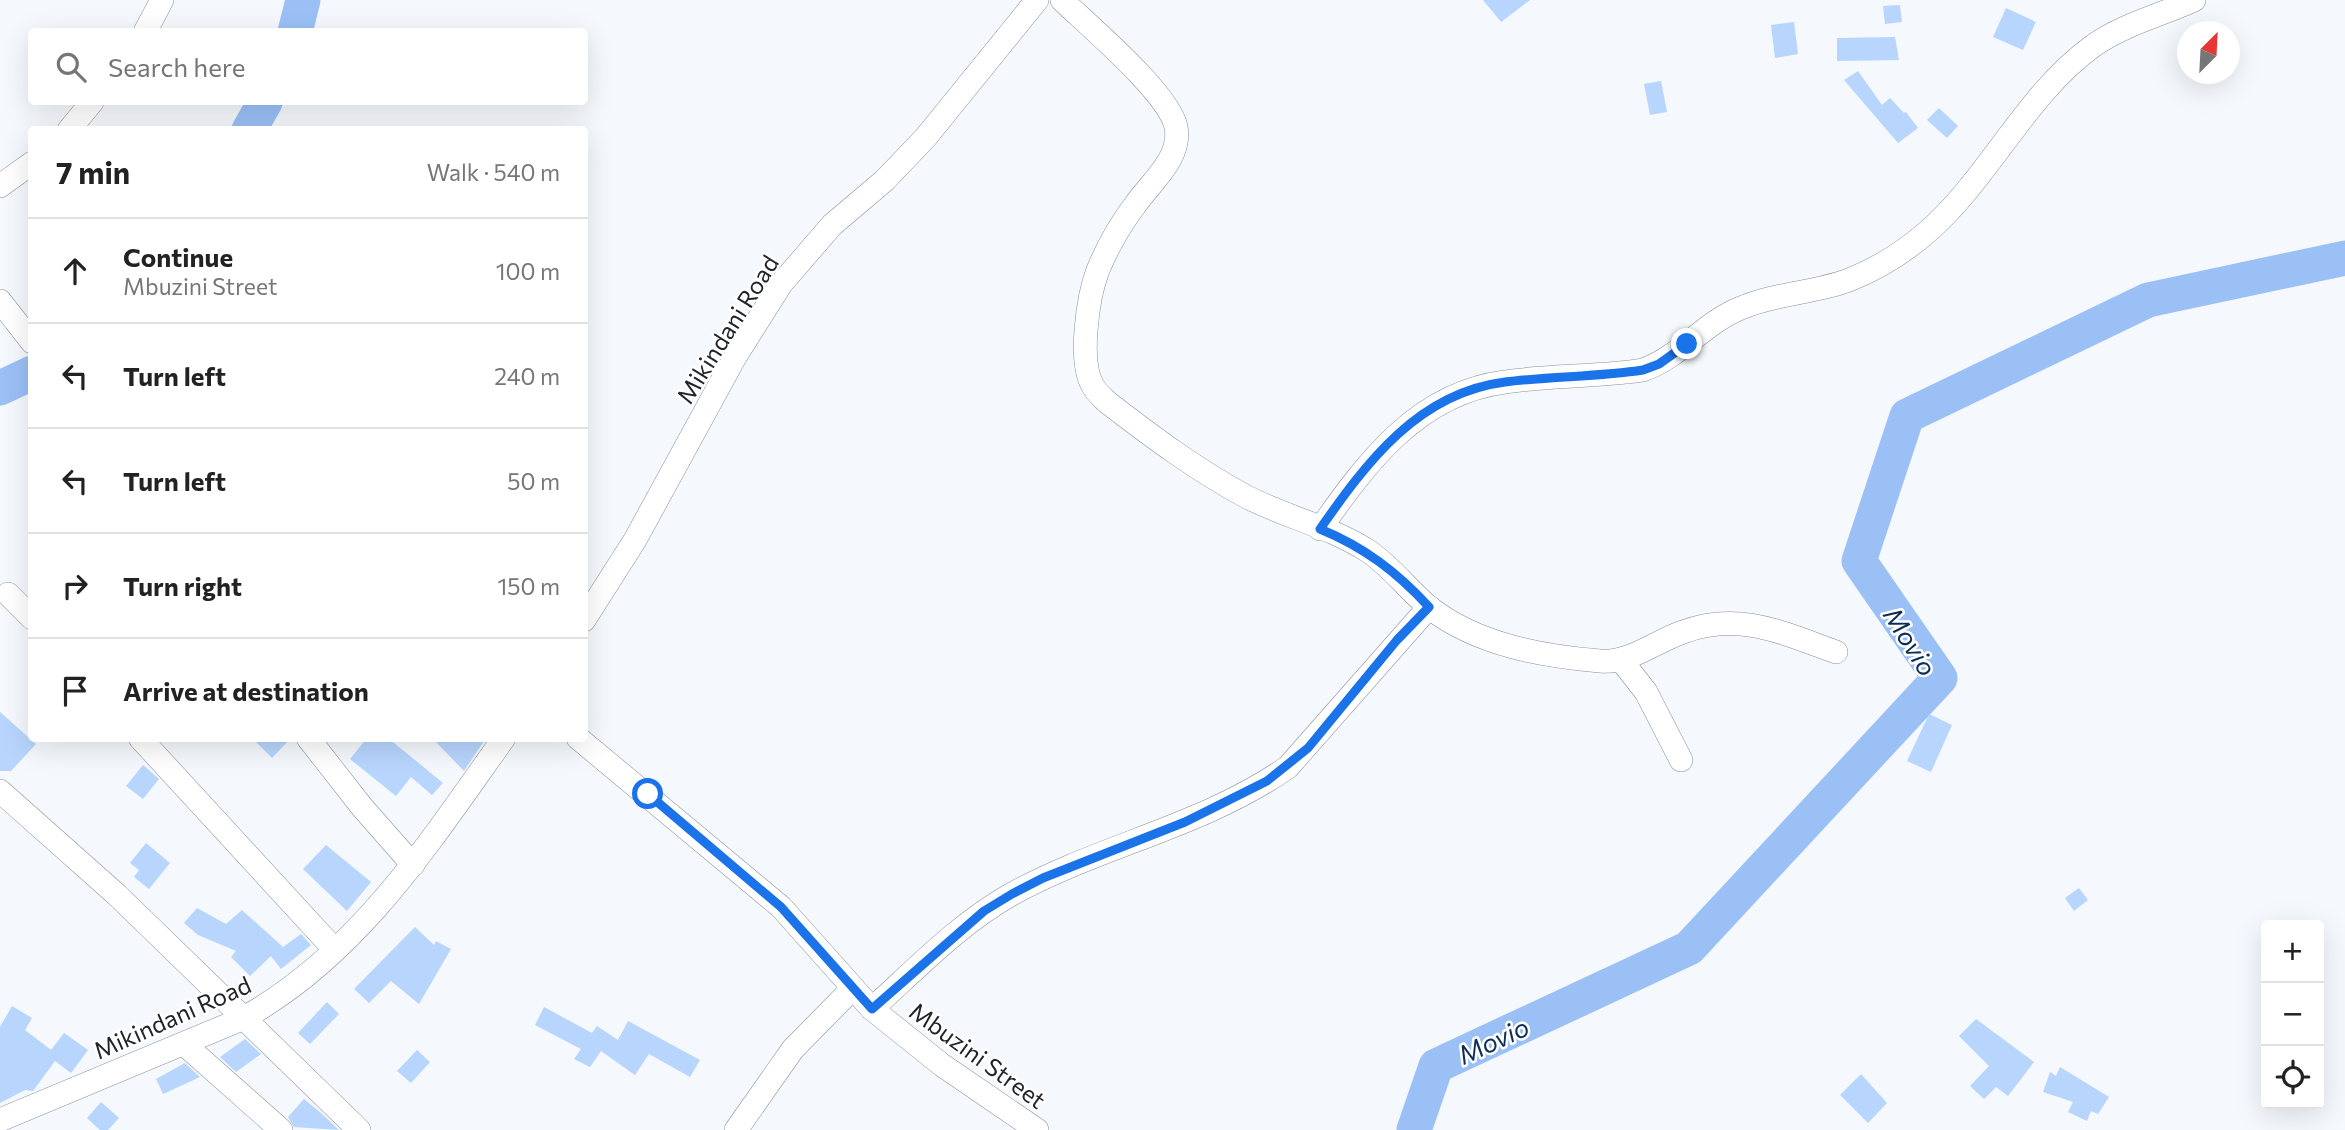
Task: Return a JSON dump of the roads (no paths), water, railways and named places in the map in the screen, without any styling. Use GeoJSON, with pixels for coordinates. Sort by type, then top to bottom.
{"type":"FeatureCollection","features":[{"type":"Feature","properties":{"kind":"street"},"geometry":{"type":"LineString","coordinates":[[147,28],[162,0]]}},
{"type":"Feature","properties":{"kind":"street","name":"Mikindani Road"},"geometry":{"type":"LineString","coordinates":[[588,614],[635,540],[735,357],[781,284],[832,225],[885,180],[926,137],[1037,0]]}},
{"type":"Feature","properties":{"kind":"street"},"geometry":{"type":"LineString","coordinates":[[1062,0],[1147,83],[1169,111],[1176,127],[1175,146],[1168,162],[1134,205],[1097,274],[1086,330],[1086,366],[1092,386],[1107,402],[1208,473],[1246,496],[1367,551],[1410,586],[1429,607],[1487,638],[1531,653],[1594,661],[1621,660],[1683,632],[1717,622],[1740,622],[1777,631],[1836,652]]}},
{"type":"Feature","properties":{"kind":"street"},"geometry":{"type":"LineString","coordinates":[[1320,529],[1362,469],[1396,433],[1438,404],[1503,382],[1643,370],[1659,364],[1719,318],[1742,307],[1848,281],[1885,263],[1925,234],[1961,199],[2038,101],[2074,62],[2094,45],[2194,0]]}},
{"type":"Feature","properties":{"kind":"street"},"geometry":{"type":"LineString","coordinates":[[72,126],[90,105]]}},
{"type":"Feature","properties":{"kind":"street"},"geometry":{"type":"LineString","coordinates":[[0,186],[28,166]]}},
{"type":"Feature","properties":{"kind":"street"},"geometry":{"type":"LineString","coordinates":[[0,301],[28,337]]}},
{"type":"Feature","properties":{"kind":"street"},"geometry":{"type":"LineString","coordinates":[[8,594],[28,614]]}},
{"type":"Feature","properties":{"kind":"street"},"geometry":{"type":"LineString","coordinates":[[872,1009],[984,911],[1012,894],[1043,878],[1185,822],[1267,781],[1288,767],[1429,607]]}},
{"type":"Feature","properties":{"kind":"street"},"geometry":{"type":"LineString","coordinates":[[1621,660],[1646,692],[1681,760]]}},
{"type":"Feature","properties":{"kind":"street"},"geometry":{"type":"LineString","coordinates":[[144,742],[335,950]]}},
{"type":"Feature","properties":{"kind":"street"},"geometry":{"type":"LineString","coordinates":[[311,742],[362,807],[413,865]]}},
{"type":"Feature","properties":{"kind":"street","name":"Mikindani Road"},"geometry":{"type":"LineString","coordinates":[[0,1119],[184,1044],[275,1001],[362,925],[413,865],[501,742]]}},
{"type":"Feature","properties":{"kind":"street","name":"Mbuzini Street"},"geometry":{"type":"LineString","coordinates":[[583,742],[781,907],[872,1009],[942,1065],[1037,1130]]}},
{"type":"Feature","properties":{"kind":"street"},"geometry":{"type":"LineString","coordinates":[[0,791],[117,895],[359,1130]]}},
{"type":"Feature","properties":{"kind":"street"},"geometry":{"type":"LineString","coordinates":[[736,1130],[793,1049],[853,988]]}},
{"type":"Feature","properties":{"kind":"street"},"geometry":{"type":"LineString","coordinates":[[184,1044],[281,1130]]}},
{"type":"Feature","properties":{"kind":"waterway"},"geometry":{"type":"LineString","coordinates":[[296,28],[303,0]]}},
{"type":"Feature","properties":{"kind":"waterway"},"geometry":{"type":"LineString","coordinates":[[251,126],[263,105]]}},
{"type":"Feature","properties":{"kind":"waterway","name":"Movio"},"geometry":{"type":"LineString","coordinates":[[1414,1130],[1436,1066],[1689,948],[1940,678],[1859,561],[1907,416],[2148,300],[2345,258]]}},
{"type":"Feature","properties":{"kind":"waterway"},"geometry":{"type":"LineString","coordinates":[[0,388],[28,375]]}}]}
